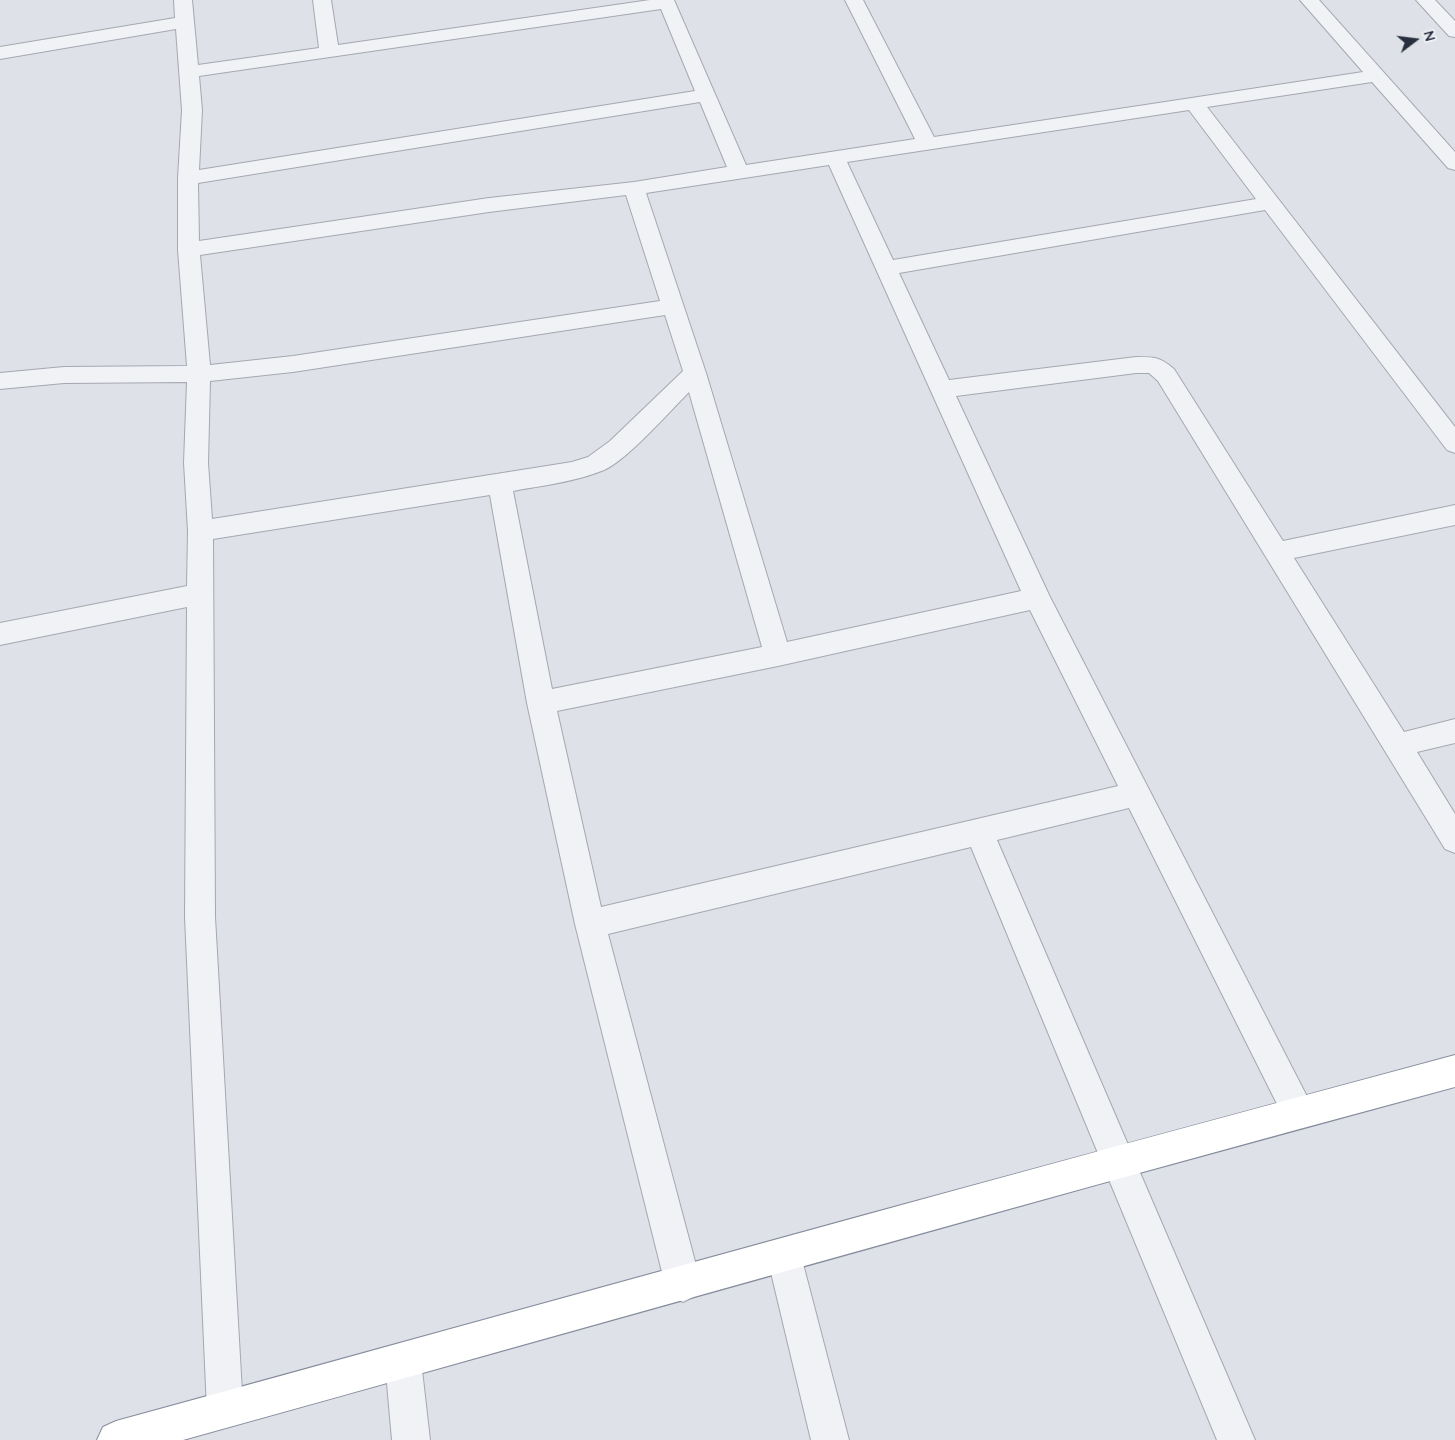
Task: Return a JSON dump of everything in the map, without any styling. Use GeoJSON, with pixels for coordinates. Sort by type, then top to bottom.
{"type":"FeatureCollection","features":[{"type":"Feature","properties":{"kind":"highway"},"geometry":{"type":"LineString","coordinates":[[116,1440],[784,1256],[1118,1161],[1298,1112],[1454,1073]]}},
{"type":"Feature","properties":{"kind":"street"},"geometry":{"type":"LineString","coordinates":[[322,0],[329,50]]}},
{"type":"Feature","properties":{"kind":"street"},"geometry":{"type":"LineString","coordinates":[[854,0],[927,143]]}},
{"type":"Feature","properties":{"kind":"street"},"geometry":{"type":"LineString","coordinates":[[1308,0],[1455,164]]}},
{"type":"Feature","properties":{"kind":"street"},"geometry":{"type":"LineString","coordinates":[[1425,0],[1455,32]]}},
{"type":"Feature","properties":{"kind":"street"},"geometry":{"type":"LineString","coordinates":[[190,72],[537,14],[667,1],[705,95],[739,171]]}},
{"type":"Feature","properties":{"kind":"street"},"geometry":{"type":"LineString","coordinates":[[0,52],[184,11],[192,110],[188,178],[189,250],[199,374],[196,463],[200,531],[200,917],[225,1410]]}},
{"type":"Feature","properties":{"kind":"street"},"geometry":{"type":"LineString","coordinates":[[189,250],[490,205],[634,188],[1375,76]]}},
{"type":"Feature","properties":{"kind":"street"},"geometry":{"type":"LineString","coordinates":[[188,178],[705,95]]}},
{"type":"Feature","properties":{"kind":"street"},"geometry":{"type":"LineString","coordinates":[[1194,102],[1455,444]]}},
{"type":"Feature","properties":{"kind":"street"},"geometry":{"type":"LineString","coordinates":[[835,157],[1037,598],[1298,1112]]}},
{"type":"Feature","properties":{"kind":"street"},"geometry":{"type":"LineString","coordinates":[[634,188],[695,373],[778,655]]}},
{"type":"Feature","properties":{"kind":"street"},"geometry":{"type":"LineString","coordinates":[[886,268],[1270,203]]}},
{"type":"Feature","properties":{"kind":"street"},"geometry":{"type":"LineString","coordinates":[[0,381],[64,375],[199,374],[293,364],[674,306]]}},
{"type":"Feature","properties":{"kind":"street"},"geometry":{"type":"LineString","coordinates":[[942,390],[1136,365],[1154,365],[1166,375],[1344,661],[1399,745],[1455,840]]}},
{"type":"Feature","properties":{"kind":"street"},"geometry":{"type":"LineString","coordinates":[[200,531],[572,471],[597,463],[618,447],[695,373]]}},
{"type":"Feature","properties":{"kind":"street"},"geometry":{"type":"LineString","coordinates":[[500,484],[541,703],[590,924],[683,1284]]}},
{"type":"Feature","properties":{"kind":"street"},"geometry":{"type":"LineString","coordinates":[[1277,552],[1455,515]]}},
{"type":"Feature","properties":{"kind":"street"},"geometry":{"type":"LineString","coordinates":[[0,634],[199,594]]}},
{"type":"Feature","properties":{"kind":"street"},"geometry":{"type":"LineString","coordinates":[[541,703],[778,655],[1037,598]]}},
{"type":"Feature","properties":{"kind":"street"},"geometry":{"type":"LineString","coordinates":[[1399,745],[1455,731]]}},
{"type":"Feature","properties":{"kind":"street"},"geometry":{"type":"LineString","coordinates":[[590,924],[1136,794]]}},
{"type":"Feature","properties":{"kind":"street"},"geometry":{"type":"LineString","coordinates":[[979,832],[1236,1440]]}},
{"type":"Feature","properties":{"kind":"street"},"geometry":{"type":"LineString","coordinates":[[784,1256],[830,1440]]}},
{"type":"Feature","properties":{"kind":"street"},"geometry":{"type":"LineString","coordinates":[[403,1361],[411,1440]]}}]}
